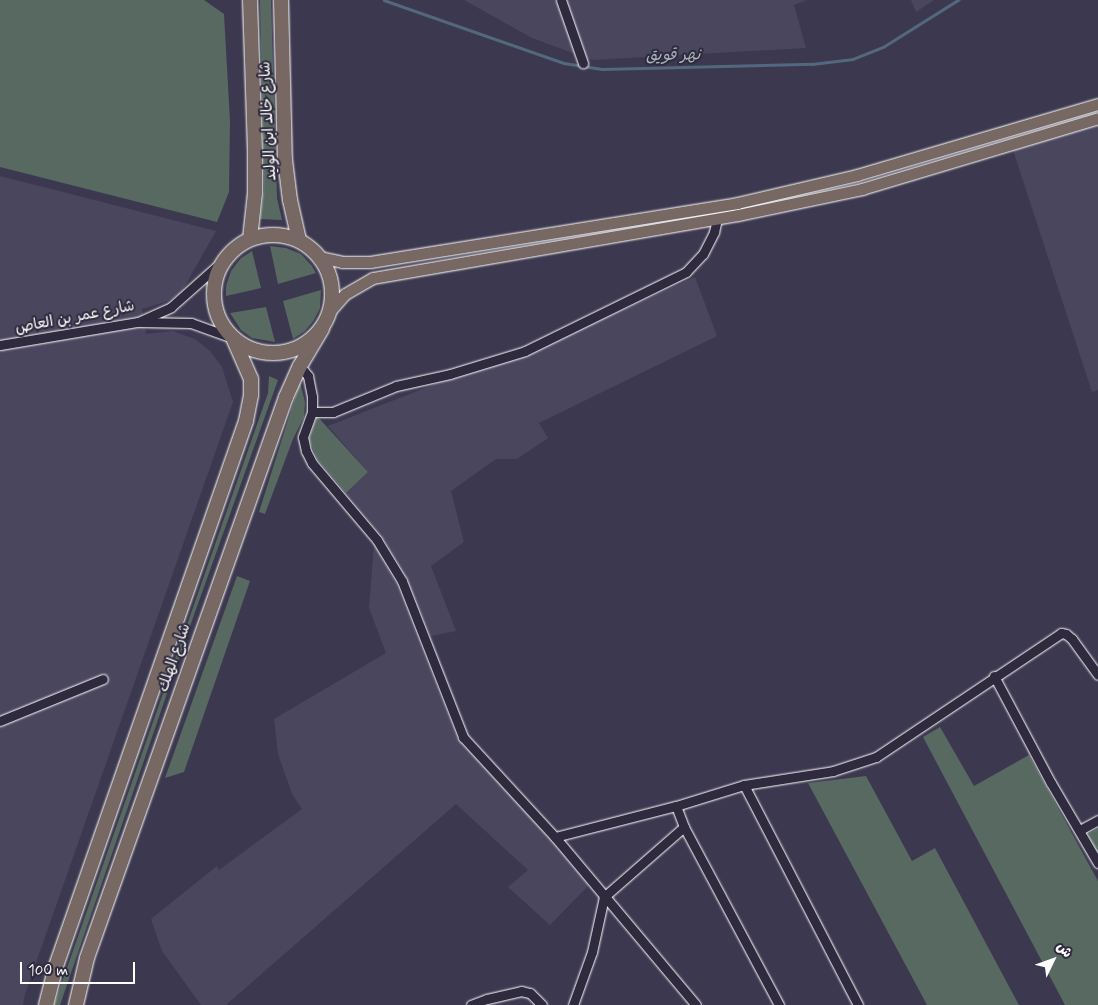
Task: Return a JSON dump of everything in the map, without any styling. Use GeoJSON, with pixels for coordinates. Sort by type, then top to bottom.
{"type":"FeatureCollection","features":[{"type":"Feature","properties":{"kind":"highway"},"geometry":{"type":"LineString","coordinates":[[250,0],[255,154],[255,193],[250,240]]}},
{"type":"Feature","properties":{"kind":"highway","name":"شارع خالد ابن الوليد"},"geometry":{"type":"LineString","coordinates":[[281,0],[285,160],[298,240]]}},
{"type":"Feature","properties":{"kind":"highway"},"geometry":{"type":"LineString","coordinates":[[279,235],[298,240],[319,257],[332,282],[331,310],[322,329],[308,343],[290,352],[270,354],[250,349],[233,338],[222,324],[216,308],[214,291],[217,274],[225,259],[237,247],[250,240],[279,235]]}},
{"type":"Feature","properties":{"kind":"highway","name":"شارع الهلك"},"geometry":{"type":"LineString","coordinates":[[76,1005],[88,958],[286,397],[300,366],[322,329]]}},
{"type":"Feature","properties":{"kind":"highway","name":"شارع الهلك"},"geometry":{"type":"LineString","coordinates":[[46,1005],[56,966],[246,421],[251,395],[251,379],[233,338]]}},
{"type":"Feature","properties":{"kind":"main road"},"geometry":{"type":"LineString","coordinates":[[319,257],[342,262],[370,262],[737,203],[857,175],[1098,104]]}},
{"type":"Feature","properties":{"kind":"main road"},"geometry":{"type":"LineString","coordinates":[[331,310],[345,294],[372,278],[717,219],[862,189],[1098,118]]}},
{"type":"Feature","properties":{"kind":"street"},"geometry":{"type":"LineString","coordinates":[[561,0],[583,63]]}},
{"type":"Feature","properties":{"kind":"street"},"geometry":{"type":"LineString","coordinates":[[312,412],[333,412],[396,386],[450,374],[503,359],[530,348],[686,272],[703,254],[714,232],[717,219]]}},
{"type":"Feature","properties":{"kind":"street","name":"شارع عمر بن العاص"},"geometry":{"type":"LineString","coordinates":[[0,346],[138,322],[171,307],[225,259]]}},
{"type":"Feature","properties":{"kind":"street"},"geometry":{"type":"LineString","coordinates":[[138,322],[191,323],[233,338]]}},
{"type":"Feature","properties":{"kind":"street"},"geometry":{"type":"LineString","coordinates":[[300,366],[308,376],[312,397],[312,412],[303,437],[306,451],[312,463],[377,540],[402,581],[463,737],[555,837],[696,1005]]}},
{"type":"Feature","properties":{"kind":"street"},"geometry":{"type":"LineString","coordinates":[[555,837],[676,806],[744,785],[833,771],[876,757],[994,676],[1061,633],[1066,634],[1072,639],[1098,675]]}},
{"type":"Feature","properties":{"kind":"street"},"geometry":{"type":"LineString","coordinates":[[994,676],[1098,863]]}},
{"type":"Feature","properties":{"kind":"street"},"geometry":{"type":"LineString","coordinates":[[0,721],[103,679]]}},
{"type":"Feature","properties":{"kind":"street"},"geometry":{"type":"LineString","coordinates":[[744,785],[858,1005]]}},
{"type":"Feature","properties":{"kind":"street"},"geometry":{"type":"LineString","coordinates":[[676,806],[684,827],[779,1005]]}},
{"type":"Feature","properties":{"kind":"street"},"geometry":{"type":"LineString","coordinates":[[1080,830],[1098,820]]}},
{"type":"Feature","properties":{"kind":"street"},"geometry":{"type":"LineString","coordinates":[[573,1005],[592,952],[604,897],[684,827]]}},
{"type":"Feature","properties":{"kind":"street"},"geometry":{"type":"LineString","coordinates":[[471,1005],[486,999],[521,991],[530,993],[542,1005]]}},
{"type":"Feature","properties":{"kind":"shaded area"},"geometry":{"type":"Polygon","coordinates":[[[464,0],[807,0],[794,5],[806,48],[592,60],[532,38],[464,0]]]}},
{"type":"Feature","properties":{"kind":"shaded area"},"geometry":{"type":"Polygon","coordinates":[[[911,0],[934,0],[916,12],[911,0]]]}},
{"type":"Feature","properties":{"kind":"shaded area"},"geometry":{"type":"Polygon","coordinates":[[[1098,124],[1098,390],[1092,392],[1013,150],[1098,124]]]}},
{"type":"Feature","properties":{"kind":"shaded area"},"geometry":{"type":"Polygon","coordinates":[[[0,176],[216,231],[181,293],[168,301],[142,309],[146,334],[173,331],[195,339],[210,351],[222,367],[233,402],[25,994],[23,1005],[0,1005],[0,176]]]}},
{"type":"Feature","properties":{"kind":"shaded area"},"geometry":{"type":"Polygon","coordinates":[[[695,277],[717,336],[539,423],[548,438],[517,459],[496,459],[451,491],[464,542],[431,566],[456,631],[431,636],[407,578],[382,536],[346,493],[368,472],[328,426],[614,314],[695,277]]]}},
{"type":"Feature","properties":{"kind":"shaded area"},"geometry":{"type":"Polygon","coordinates":[[[374,544],[396,583],[457,738],[530,816],[589,885],[550,925],[508,887],[528,870],[456,804],[226,1005],[201,1005],[162,951],[151,919],[217,866],[219,870],[302,809],[292,794],[278,754],[274,719],[386,653],[369,608],[374,544]]]}},
{"type":"Feature","properties":{"kind":"green space"},"geometry":{"type":"Polygon","coordinates":[[[0,0],[204,0],[224,14],[230,121],[229,192],[217,222],[0,167],[0,0]]]}},
{"type":"Feature","properties":{"kind":"green space"},"geometry":{"type":"Polygon","coordinates":[[[260,0],[271,0],[277,198],[282,220],[260,219],[264,190],[260,0]]]}},
{"type":"Feature","properties":{"kind":"green space"},"geometry":{"type":"Polygon","coordinates":[[[270,246],[286,248],[301,254],[316,273],[278,284],[270,246]]]}},
{"type":"Feature","properties":{"kind":"green space"},"geometry":{"type":"Polygon","coordinates":[[[252,251],[261,288],[226,296],[226,286],[231,271],[241,258],[252,251]]]}},
{"type":"Feature","properties":{"kind":"green space"},"geometry":{"type":"Polygon","coordinates":[[[321,290],[320,308],[314,320],[305,331],[293,339],[283,301],[321,290]]]}},
{"type":"Feature","properties":{"kind":"green space"},"geometry":{"type":"Polygon","coordinates":[[[266,307],[275,342],[252,338],[241,330],[230,313],[266,307]]]}},
{"type":"Feature","properties":{"kind":"green space"},"geometry":{"type":"Polygon","coordinates":[[[269,376],[278,380],[194,615],[60,1005],[54,1005],[268,393],[269,376]]]}},
{"type":"Feature","properties":{"kind":"green space"},"geometry":{"type":"Polygon","coordinates":[[[300,382],[305,402],[304,417],[293,439],[265,514],[259,512],[300,382]]]}},
{"type":"Feature","properties":{"kind":"green space"},"geometry":{"type":"Polygon","coordinates":[[[317,416],[368,472],[346,493],[317,459],[309,439],[317,416]]]}},
{"type":"Feature","properties":{"kind":"green space"},"geometry":{"type":"Polygon","coordinates":[[[237,576],[250,581],[184,772],[165,778],[237,576]]]}},
{"type":"Feature","properties":{"kind":"green space"},"geometry":{"type":"Polygon","coordinates":[[[940,727],[974,786],[1029,755],[1098,881],[1098,1005],[1065,1005],[923,737],[940,727]]]}},
{"type":"Feature","properties":{"kind":"green space"},"geometry":{"type":"Polygon","coordinates":[[[866,776],[912,861],[935,848],[1019,1005],[927,1005],[808,783],[866,776]]]}},
{"type":"Feature","properties":{"kind":"green space"},"geometry":{"type":"Polygon","coordinates":[[[1098,828],[1098,854],[1088,834],[1098,828]]]}},
{"type":"Feature","properties":{"kind":"waterway","name":"نهر قويق"},"geometry":{"type":"LineString","coordinates":[[384,0],[564,63],[602,69],[812,64],[853,59],[883,47],[958,0]]}}]}
